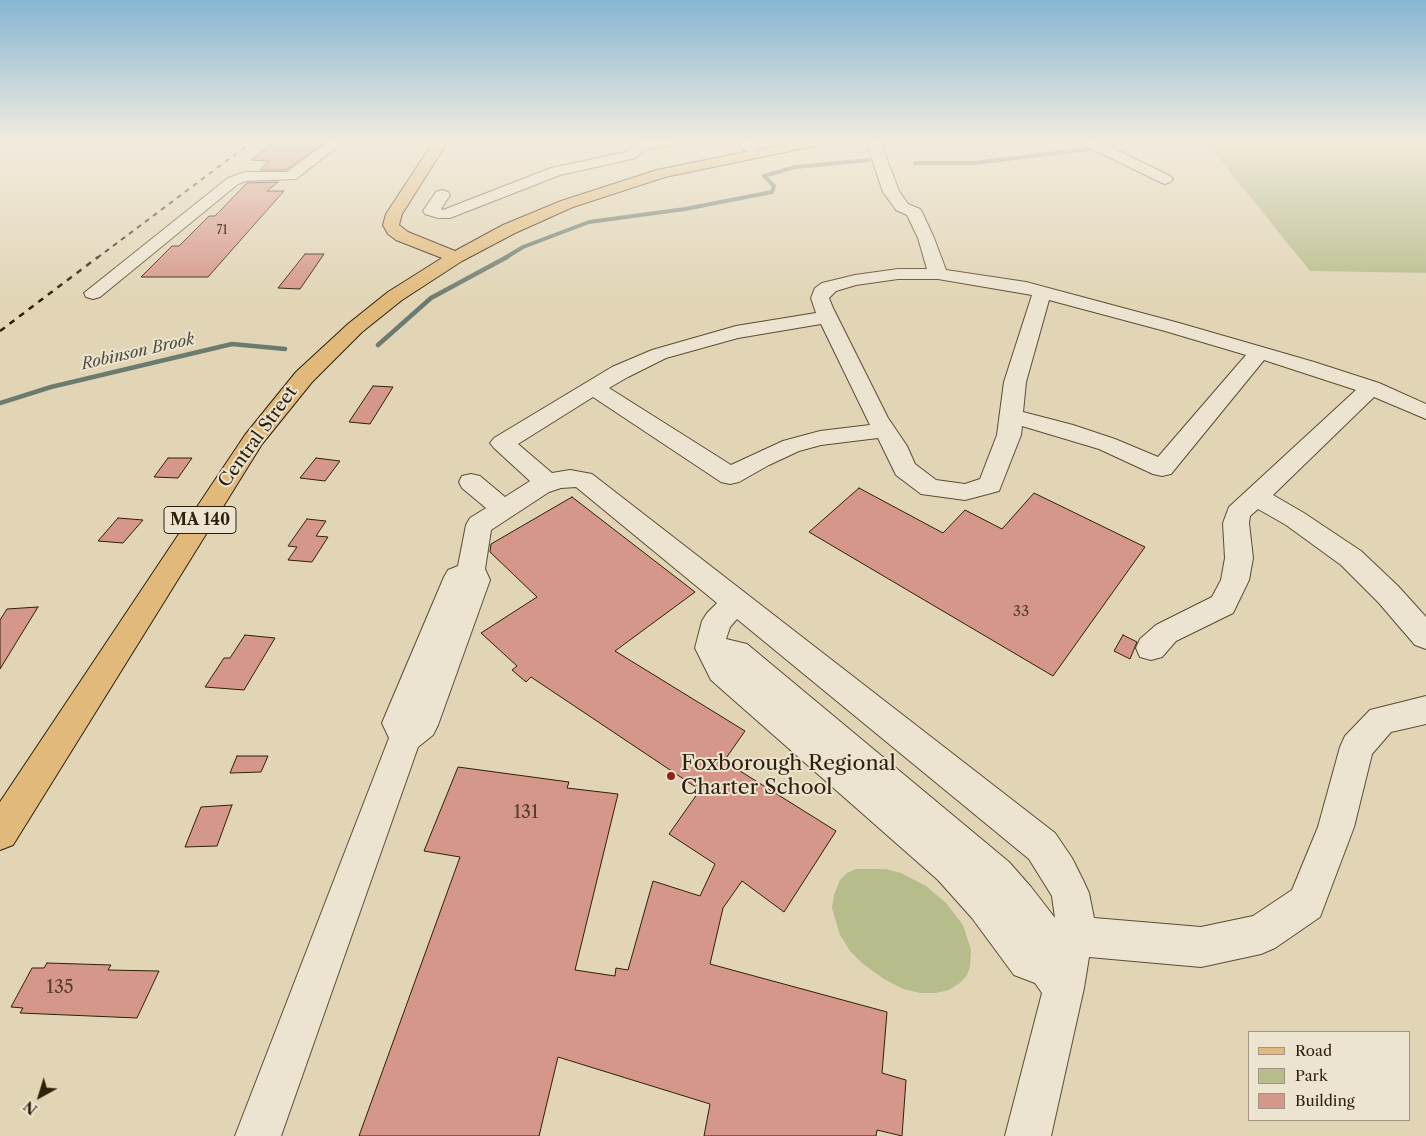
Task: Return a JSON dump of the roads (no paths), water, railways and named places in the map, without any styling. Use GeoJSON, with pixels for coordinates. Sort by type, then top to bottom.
{"type":"FeatureCollection","features":[{"type":"Feature","properties":{"kind":"main road"},"geometry":{"type":"LineString","coordinates":[[407,194],[392,217],[391,225],[394,230],[411,240],[456,257]]}},
{"type":"Feature","properties":{"kind":"main road","name":"MA 140"},"geometry":{"type":"LineString","coordinates":[[456,257],[502,232],[548,211],[593,194]]}},
{"type":"Feature","properties":{"kind":"main road","name":"Central Street"},"geometry":{"type":"LineString","coordinates":[[0,833],[226,480],[276,410],[310,370],[355,328],[400,293],[456,257]]}},
{"type":"Feature","properties":{"kind":"lane"},"geometry":{"type":"LineString","coordinates":[[93,294],[217,194]]}},
{"type":"Feature","properties":{"kind":"lane"},"geometry":{"type":"LineString","coordinates":[[438,194],[466,206],[497,194]]}},
{"type":"Feature","properties":{"kind":"lane"},"geometry":{"type":"LineString","coordinates":[[895,194],[896,200],[902,207],[914,205],[938,274]]}},
{"type":"Feature","properties":{"kind":"lane"},"geometry":{"type":"LineString","coordinates":[[1042,292],[1015,382],[1009,435],[990,485],[965,492],[930,488],[905,469],[828,317],[820,298],[825,289],[834,284],[898,274],[938,274],[1042,292],[1260,352],[1371,388],[1426,412]]}},
{"type":"Feature","properties":{"kind":"lane"},"geometry":{"type":"LineString","coordinates":[[548,484],[502,443],[620,372],[659,354],[736,332],[828,317]]}},
{"type":"Feature","properties":{"kind":"lane"},"geometry":{"type":"LineString","coordinates":[[1011,416],[1065,430],[1107,444],[1162,468],[1260,352]]}},
{"type":"Feature","properties":{"kind":"lane"},"geometry":{"type":"LineString","coordinates":[[594,388],[730,476],[790,446],[820,438],[884,430]]}},
{"type":"Feature","properties":{"kind":"lane"},"geometry":{"type":"LineString","coordinates":[[1151,648],[1166,633],[1223,605],[1235,580],[1239,558],[1236,523],[1238,513],[1371,388]]}},
{"type":"Feature","properties":{"kind":"lane"},"geometry":{"type":"LineString","coordinates":[[258,1136],[405,738],[422,725],[476,580],[470,569],[479,525],[540,486],[570,478],[582,480],[1042,846],[1059,870],[1070,893],[1075,922],[1072,936],[1056,977],[1028,1136]]}},
{"type":"Feature","properties":{"kind":"lane"},"geometry":{"type":"LineString","coordinates":[[471,482],[503,510]]}},
{"type":"Feature","properties":{"kind":"lane"},"geometry":{"type":"LineString","coordinates":[[1256,496],[1295,519],[1351,558],[1388,594],[1426,637]]}},
{"type":"Feature","properties":{"kind":"lane"},"geometry":{"type":"LineString","coordinates":[[737,602],[718,620],[712,635],[710,648],[722,671],[951,867],[986,904],[1028,961],[1056,977]]}},
{"type":"Feature","properties":{"kind":"lane"},"geometry":{"type":"LineString","coordinates":[[1072,936],[1201,947],[1260,934],[1306,903],[1336,827],[1357,747],[1381,720],[1426,710]]}},
{"type":"Feature","properties":{"kind":"waterway","name":"Robinson Brook"},"geometry":{"type":"LineString","coordinates":[[505,258],[523,247],[589,222],[685,209],[762,194]]}},
{"type":"Feature","properties":{"kind":"waterway","name":"Robinson Brook"},"geometry":{"type":"LineString","coordinates":[[378,345],[431,298],[507,257]]}},
{"type":"Feature","properties":{"kind":"waterway","name":"Robinson Brook"},"geometry":{"type":"LineString","coordinates":[[0,403],[51,387],[232,344],[285,349]]}},
{"type":"Feature","properties":{"kind":"railway"},"geometry":{"type":"LineString","coordinates":[[97,258],[182,194]]}},
{"type":"Feature","properties":{"kind":"railway"},"geometry":{"type":"LineString","coordinates":[[0,331],[98,257]]}},
{"type":"Feature","properties":{"kind":"place","name":"Foxborough Regional Charter School"},"geometry":{"type":"Point","coordinates":[671,776]}}]}
